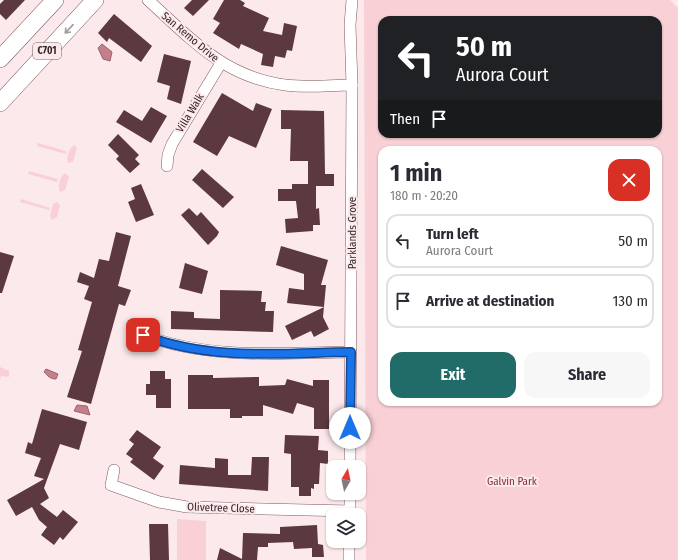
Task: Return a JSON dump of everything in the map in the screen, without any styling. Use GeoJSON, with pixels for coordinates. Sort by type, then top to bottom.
{"type":"FeatureCollection","features":[{"type":"Feature","properties":{"kind":"main road","name":"C701"},"geometry":{"type":"LineString","coordinates":[[0,59],[55,0]]}},
{"type":"Feature","properties":{"kind":"main road","name":"C701"},"geometry":{"type":"LineString","coordinates":[[0,103],[95,0]]}},
{"type":"Feature","properties":{"kind":"street","name":"San Remo Drive"},"geometry":{"type":"LineString","coordinates":[[148,0],[205,52],[233,70],[251,77],[287,85],[352,85]]}},
{"type":"Feature","properties":{"kind":"street","name":"Parklands Grove"},"geometry":{"type":"LineString","coordinates":[[350,460],[352,85],[350,25],[352,0]]}},
{"type":"Feature","properties":{"kind":"street","name":"Villa Walk"},"geometry":{"type":"LineString","coordinates":[[167,166],[169,150],[172,144],[221,63]]}},
{"type":"Feature","properties":{"kind":"street"},"geometry":{"type":"LineString","coordinates":[[143,335],[196,350],[226,354],[351,352]]}},
{"type":"Feature","properties":{"kind":"street","name":"Olivetree Close"},"geometry":{"type":"LineString","coordinates":[[114,470],[112,486],[160,502],[187,507],[326,512]]}},
{"type":"Feature","properties":{"kind":"street"},"geometry":{"type":"LineString","coordinates":[[349,548],[349,560]]}},
{"type":"Feature","properties":{"kind":"green space","name":"Galvin Park"},"geometry":{"type":"Polygon","coordinates":[[[364,0],[670,0],[678,8],[678,560],[366,560],[364,0]]]}},
{"type":"Feature","properties":{"kind":"green space"},"geometry":{"type":"Polygon","coordinates":[[[38,143],[66,151],[66,154],[37,146],[38,143]]]}},
{"type":"Feature","properties":{"kind":"green space"},"geometry":{"type":"Polygon","coordinates":[[[74,145],[77,148],[73,162],[68,163],[68,153],[74,145]]]}},
{"type":"Feature","properties":{"kind":"green space"},"geometry":{"type":"Polygon","coordinates":[[[29,171],[58,179],[57,182],[28,174],[29,171]]]}},
{"type":"Feature","properties":{"kind":"green space"},"geometry":{"type":"Polygon","coordinates":[[[65,173],[69,177],[65,190],[60,192],[60,182],[65,173]]]}},
{"type":"Feature","properties":{"kind":"green space"},"geometry":{"type":"Polygon","coordinates":[[[21,199],[50,208],[49,210],[20,202],[21,199]]]}},
{"type":"Feature","properties":{"kind":"green space"},"geometry":{"type":"Polygon","coordinates":[[[57,202],[60,205],[57,217],[52,220],[50,216],[53,204],[57,202]]]}},
{"type":"Feature","properties":{"kind":"green space"},"geometry":{"type":"Polygon","coordinates":[[[0,367],[9,371],[9,377],[1,376],[0,380],[0,367]]]}},
{"type":"Feature","properties":{"kind":"green space"},"geometry":{"type":"Polygon","coordinates":[[[177,519],[206,521],[206,560],[177,560],[177,519]]]}},
{"type":"Feature","properties":{"kind":"shaded area"},"geometry":{"type":"Polygon","coordinates":[[[102,44],[112,52],[110,61],[103,59],[98,48],[102,44]]]}},
{"type":"Feature","properties":{"kind":"shaded area"},"geometry":{"type":"Polygon","coordinates":[[[46,369],[58,374],[56,379],[51,378],[44,372],[46,369]]]}},
{"type":"Feature","properties":{"kind":"shaded area"},"geometry":{"type":"Polygon","coordinates":[[[77,405],[87,406],[90,415],[74,411],[77,405]]]}},
{"type":"Feature","properties":{"kind":"building"},"geometry":{"type":"Polygon","coordinates":[[[4,0],[25,0],[6,20],[0,14],[0,4],[4,0]]]}},
{"type":"Feature","properties":{"kind":"building"},"geometry":{"type":"Polygon","coordinates":[[[192,0],[209,0],[193,16],[184,8],[192,0]]]}},
{"type":"Feature","properties":{"kind":"building"},"geometry":{"type":"Polygon","coordinates":[[[224,0],[240,0],[245,3],[243,6],[269,18],[263,31],[282,35],[284,23],[297,26],[292,51],[287,50],[285,58],[275,56],[273,67],[261,65],[263,54],[241,44],[239,49],[213,33],[220,23],[213,19],[224,0]]]}},
{"type":"Feature","properties":{"kind":"building"},"geometry":{"type":"Polygon","coordinates":[[[114,14],[152,46],[141,62],[109,38],[107,42],[98,33],[114,14]]]}},
{"type":"Feature","properties":{"kind":"building"},"geometry":{"type":"Polygon","coordinates":[[[164,54],[191,61],[181,104],[167,99],[170,86],[157,82],[164,54]]]}},
{"type":"Feature","properties":{"kind":"building"},"geometry":{"type":"Polygon","coordinates":[[[222,93],[253,111],[256,103],[272,109],[256,148],[229,136],[217,156],[193,142],[222,93]]]}},
{"type":"Feature","properties":{"kind":"building"},"geometry":{"type":"Polygon","coordinates":[[[151,107],[167,116],[151,143],[116,122],[124,110],[142,121],[151,107]]]}},
{"type":"Feature","properties":{"kind":"building"},"geometry":{"type":"Polygon","coordinates":[[[281,110],[324,111],[325,174],[334,174],[334,186],[316,186],[316,209],[319,208],[320,225],[313,225],[313,231],[286,233],[285,219],[298,218],[296,201],[278,201],[278,189],[292,189],[292,184],[308,184],[308,161],[290,161],[291,129],[281,129],[281,110]]]}},
{"type":"Feature","properties":{"kind":"building"},"geometry":{"type":"Polygon","coordinates":[[[118,134],[139,155],[135,159],[140,164],[130,173],[116,159],[119,156],[108,145],[118,134]]]}},
{"type":"Feature","properties":{"kind":"building"},"geometry":{"type":"Polygon","coordinates":[[[202,169],[234,197],[223,208],[192,180],[202,169]]]}},
{"type":"Feature","properties":{"kind":"building"},"geometry":{"type":"Polygon","coordinates":[[[141,184],[154,215],[136,222],[128,202],[135,199],[131,188],[141,184]]]}},
{"type":"Feature","properties":{"kind":"building"},"geometry":{"type":"Polygon","coordinates":[[[189,208],[197,216],[201,212],[219,232],[208,245],[181,215],[189,208]]]}},
{"type":"Feature","properties":{"kind":"building"},"geometry":{"type":"Polygon","coordinates":[[[116,232],[131,236],[118,286],[131,290],[125,306],[119,304],[91,404],[67,397],[82,351],[78,350],[92,302],[84,299],[89,286],[77,282],[80,272],[94,278],[99,259],[109,261],[116,232]]]}},
{"type":"Feature","properties":{"kind":"building"},"geometry":{"type":"Polygon","coordinates":[[[281,246],[328,260],[321,285],[326,285],[324,307],[287,303],[289,288],[304,290],[304,274],[276,265],[281,246]]]}},
{"type":"Feature","properties":{"kind":"building"},"geometry":{"type":"Polygon","coordinates":[[[0,252],[14,256],[2,293],[0,293],[0,252]]]}},
{"type":"Feature","properties":{"kind":"building"},"geometry":{"type":"Polygon","coordinates":[[[185,263],[208,271],[202,294],[179,288],[185,263]]]}},
{"type":"Feature","properties":{"kind":"building"},"geometry":{"type":"Polygon","coordinates":[[[220,290],[262,291],[261,302],[266,302],[265,311],[274,311],[273,332],[171,329],[171,311],[194,312],[194,318],[220,319],[220,290]]]}},
{"type":"Feature","properties":{"kind":"building"},"geometry":{"type":"Polygon","coordinates":[[[324,307],[323,317],[329,329],[314,337],[311,331],[292,340],[285,326],[324,307]]]}},
{"type":"Feature","properties":{"kind":"building"},"geometry":{"type":"Polygon","coordinates":[[[150,371],[165,371],[165,379],[171,379],[171,408],[156,408],[156,395],[146,395],[146,384],[150,384],[150,371]]]}},
{"type":"Feature","properties":{"kind":"building"},"geometry":{"type":"Polygon","coordinates":[[[188,375],[213,375],[213,378],[259,377],[259,386],[285,385],[287,379],[313,386],[313,380],[329,380],[329,429],[314,429],[314,408],[297,403],[293,414],[263,405],[263,416],[242,416],[242,418],[230,418],[230,409],[188,409],[188,375]]]}},
{"type":"Feature","properties":{"kind":"building"},"geometry":{"type":"Polygon","coordinates":[[[42,409],[87,422],[79,450],[60,444],[44,488],[49,498],[40,504],[57,517],[63,510],[78,522],[63,540],[60,537],[54,545],[41,535],[47,527],[39,520],[32,507],[16,516],[7,500],[44,479],[34,476],[41,458],[25,453],[28,442],[32,444],[42,409]]]}},
{"type":"Feature","properties":{"kind":"building"},"geometry":{"type":"Polygon","coordinates":[[[137,430],[161,447],[153,458],[164,466],[154,480],[130,462],[133,459],[126,454],[134,444],[129,440],[137,430]]]}},
{"type":"Feature","properties":{"kind":"building"},"geometry":{"type":"Polygon","coordinates":[[[285,435],[319,436],[318,450],[328,451],[328,460],[326,460],[326,464],[320,463],[319,484],[314,484],[314,489],[311,488],[311,496],[299,496],[299,487],[291,487],[291,454],[284,453],[285,435]]]}},
{"type":"Feature","properties":{"kind":"building"},"geometry":{"type":"Polygon","coordinates":[[[252,457],[269,457],[268,491],[179,484],[180,465],[215,468],[215,458],[228,459],[228,475],[251,475],[252,457]]]}},
{"type":"Feature","properties":{"kind":"building"},"geometry":{"type":"Polygon","coordinates":[[[149,524],[168,524],[169,560],[150,560],[149,524]]]}},
{"type":"Feature","properties":{"kind":"building"},"geometry":{"type":"Polygon","coordinates":[[[317,525],[318,544],[323,545],[324,557],[312,557],[312,548],[294,549],[293,542],[268,543],[268,547],[258,547],[257,560],[217,560],[220,548],[242,559],[243,533],[280,534],[280,527],[317,525]]]}},
{"type":"Feature","properties":{"kind":"route"},"geometry":{"type":"LineString","coordinates":[[143,335],[196,350],[226,354],[351,352],[350,428]]}}]}
